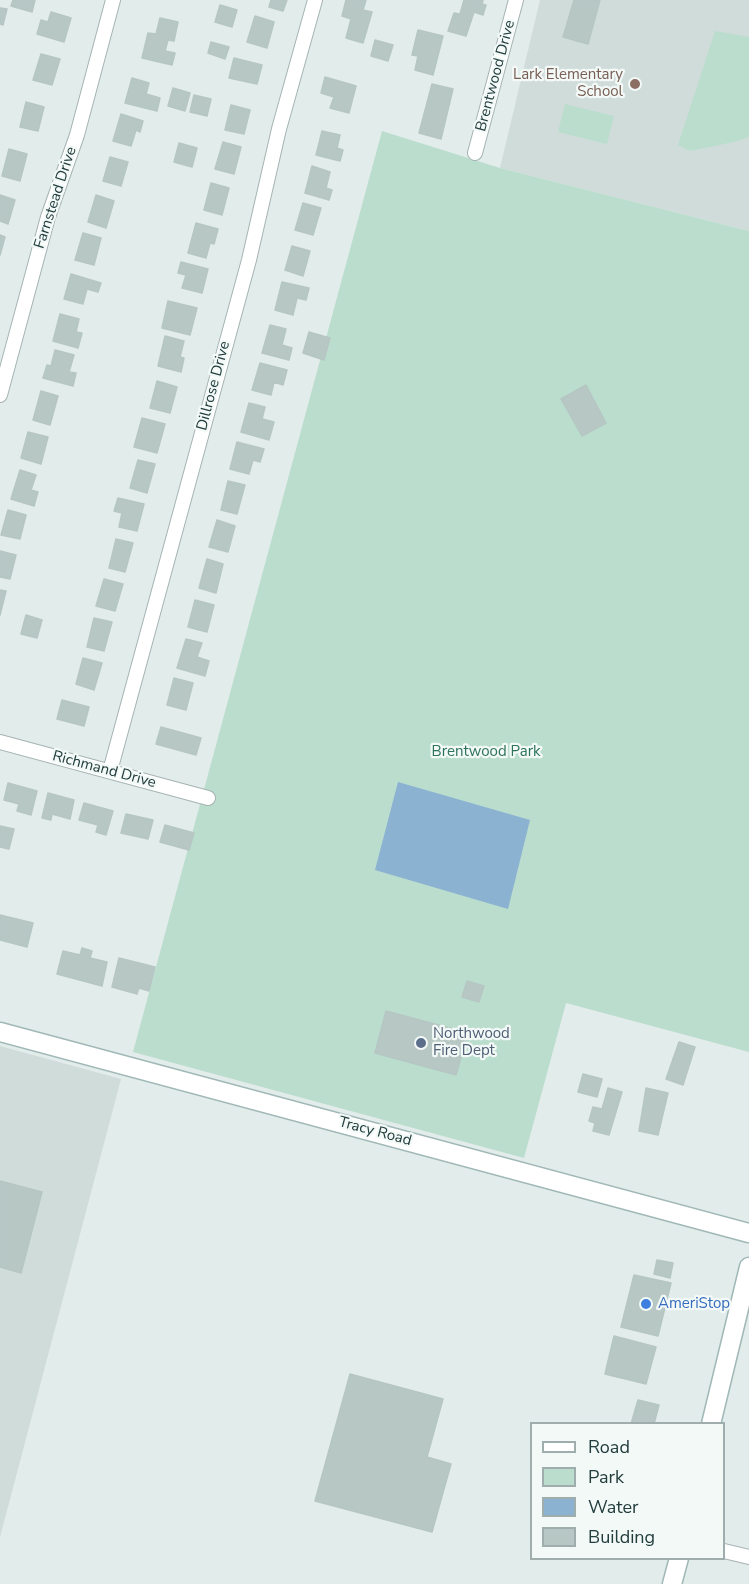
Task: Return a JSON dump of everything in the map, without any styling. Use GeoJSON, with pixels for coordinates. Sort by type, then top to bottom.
{"type":"FeatureCollection","features":[{"type":"Feature","properties":{"kind":"street","name":"Farnstead Drive"},"geometry":{"type":"LineString","coordinates":[[0,396],[6,348],[77,135],[113,0]]}},
{"type":"Feature","properties":{"kind":"street","name":"Dillrose Drive"},"geometry":{"type":"LineString","coordinates":[[110,771],[249,260],[279,129],[315,0]]}},
{"type":"Feature","properties":{"kind":"street","name":"Brentwood Drive"},"geometry":{"type":"LineString","coordinates":[[475,153],[516,0]]}},
{"type":"Feature","properties":{"kind":"street","name":"Richmand Drive"},"geometry":{"type":"LineString","coordinates":[[0,742],[208,798]]}},
{"type":"Feature","properties":{"kind":"street","name":"Tracy Road"},"geometry":{"type":"LineString","coordinates":[[0,1032],[749,1233]]}},
{"type":"Feature","properties":{"kind":"street"},"geometry":{"type":"LineString","coordinates":[[711,1422],[749,1267]]}},
{"type":"Feature","properties":{"kind":"street"},"geometry":{"type":"LineString","coordinates":[[725,1551],[749,1557]]}},
{"type":"Feature","properties":{"kind":"street"},"geometry":{"type":"LineString","coordinates":[[672,1584],[678,1560]]}},
{"type":"Feature","properties":{"kind":"shaded area","name":"Lark Elementary School"},"geometry":{"type":"Polygon","coordinates":[[[540,0],[749,0],[749,231],[500,168],[540,0]]]}},
{"type":"Feature","properties":{"kind":"shaded area"},"geometry":{"type":"Polygon","coordinates":[[[0,1046],[121,1079],[0,1537],[0,1046]]]}},
{"type":"Feature","properties":{"kind":"green space"},"geometry":{"type":"Polygon","coordinates":[[[715,31],[749,37],[749,137],[690,151],[678,145],[715,31]]]}},
{"type":"Feature","properties":{"kind":"green space"},"geometry":{"type":"Polygon","coordinates":[[[565,104],[614,116],[607,144],[558,132],[565,104]]]}},
{"type":"Feature","properties":{"kind":"green space","name":"Brentwood Park"},"geometry":{"type":"Polygon","coordinates":[[[382,131],[500,168],[749,231],[749,1052],[566,1003],[524,1158],[133,1052],[382,131]]]}},
{"type":"Feature","properties":{"kind":"water"},"geometry":{"type":"Polygon","coordinates":[[[398,782],[530,820],[508,909],[375,870],[398,782]]]}},
{"type":"Feature","properties":{"kind":"building"},"geometry":{"type":"Polygon","coordinates":[[[13,0],[35,0],[32,12],[11,6],[13,0]]]}},
{"type":"Feature","properties":{"kind":"building"},"geometry":{"type":"Polygon","coordinates":[[[271,0],[287,0],[283,11],[269,7],[271,0]]]}},
{"type":"Feature","properties":{"kind":"building"},"geometry":{"type":"Polygon","coordinates":[[[346,0],[366,0],[363,10],[372,12],[363,43],[346,38],[351,19],[342,16],[346,0]]]}},
{"type":"Feature","properties":{"kind":"building"},"geometry":{"type":"Polygon","coordinates":[[[464,0],[483,0],[482,4],[486,5],[483,15],[474,12],[466,36],[448,31],[454,13],[460,14],[464,0]]]}},
{"type":"Feature","properties":{"kind":"building"},"geometry":{"type":"Polygon","coordinates":[[[574,0],[600,0],[588,44],[563,37],[574,0]]]}},
{"type":"Feature","properties":{"kind":"building"},"geometry":{"type":"Polygon","coordinates":[[[220,5],[237,10],[232,27],[215,22],[220,5]]]}},
{"type":"Feature","properties":{"kind":"building"},"geometry":{"type":"Polygon","coordinates":[[[0,8],[7,9],[3,25],[0,24],[0,8]]]}},
{"type":"Feature","properties":{"kind":"building"},"geometry":{"type":"Polygon","coordinates":[[[51,12],[71,18],[64,42],[37,34],[41,20],[48,22],[51,12]]]}},
{"type":"Feature","properties":{"kind":"building"},"geometry":{"type":"Polygon","coordinates":[[[255,16],[274,22],[267,48],[247,42],[255,16]]]}},
{"type":"Feature","properties":{"kind":"building"},"geometry":{"type":"Polygon","coordinates":[[[160,18],[178,22],[174,41],[168,40],[165,51],[175,53],[172,65],[142,58],[148,33],[156,34],[160,18]]]}},
{"type":"Feature","properties":{"kind":"building"},"geometry":{"type":"Polygon","coordinates":[[[418,30],[443,36],[433,75],[415,70],[418,56],[412,55],[418,30]]]}},
{"type":"Feature","properties":{"kind":"building"},"geometry":{"type":"Polygon","coordinates":[[[375,40],[393,45],[388,61],[371,56],[375,40]]]}},
{"type":"Feature","properties":{"kind":"building"},"geometry":{"type":"Polygon","coordinates":[[[211,42],[229,47],[225,59],[208,53],[211,42]]]}},
{"type":"Feature","properties":{"kind":"building"},"geometry":{"type":"Polygon","coordinates":[[[41,54],[60,59],[52,85],[33,80],[41,54]]]}},
{"type":"Feature","properties":{"kind":"building"},"geometry":{"type":"Polygon","coordinates":[[[234,58],[262,65],[257,84],[229,78],[234,58]]]}},
{"type":"Feature","properties":{"kind":"building"},"geometry":{"type":"Polygon","coordinates":[[[325,77],[356,86],[349,113],[330,108],[334,97],[321,93],[325,77]]]}},
{"type":"Feature","properties":{"kind":"building"},"geometry":{"type":"Polygon","coordinates":[[[132,78],[149,83],[146,94],[160,98],[157,111],[125,103],[132,78]]]}},
{"type":"Feature","properties":{"kind":"building"},"geometry":{"type":"Polygon","coordinates":[[[432,84],[453,89],[441,139],[419,133],[432,84]]]}},
{"type":"Feature","properties":{"kind":"building"},"geometry":{"type":"Polygon","coordinates":[[[173,88],[190,93],[185,111],[168,106],[173,88]]]}},
{"type":"Feature","properties":{"kind":"building"},"geometry":{"type":"Polygon","coordinates":[[[194,95],[211,99],[207,116],[190,112],[194,95]]]}},
{"type":"Feature","properties":{"kind":"building"},"geometry":{"type":"Polygon","coordinates":[[[26,102],[44,107],[38,131],[20,127],[26,102]]]}},
{"type":"Feature","properties":{"kind":"building"},"geometry":{"type":"Polygon","coordinates":[[[231,105],[250,110],[244,134],[225,130],[231,105]]]}},
{"type":"Feature","properties":{"kind":"building"},"geometry":{"type":"Polygon","coordinates":[[[121,114],[143,121],[140,132],[136,130],[131,146],[113,141],[121,114]]]}},
{"type":"Feature","properties":{"kind":"building"},"geometry":{"type":"Polygon","coordinates":[[[322,131],[340,135],[337,148],[343,150],[340,161],[316,155],[322,131]]]}},
{"type":"Feature","properties":{"kind":"building"},"geometry":{"type":"Polygon","coordinates":[[[223,142],[241,147],[234,174],[215,169],[223,142]]]}},
{"type":"Feature","properties":{"kind":"building"},"geometry":{"type":"Polygon","coordinates":[[[179,143],[197,148],[192,167],[174,162],[179,143]]]}},
{"type":"Feature","properties":{"kind":"building"},"geometry":{"type":"Polygon","coordinates":[[[9,149],[27,154],[20,181],[2,176],[9,149]]]}},
{"type":"Feature","properties":{"kind":"building"},"geometry":{"type":"Polygon","coordinates":[[[110,157],[128,162],[121,186],[103,181],[110,157]]]}},
{"type":"Feature","properties":{"kind":"building"},"geometry":{"type":"Polygon","coordinates":[[[312,166],[330,172],[326,188],[332,190],[329,200],[305,193],[312,166]]]}},
{"type":"Feature","properties":{"kind":"building"},"geometry":{"type":"Polygon","coordinates":[[[211,183],[229,188],[222,215],[204,210],[211,183]]]}},
{"type":"Feature","properties":{"kind":"building"},"geometry":{"type":"Polygon","coordinates":[[[0,195],[15,200],[8,224],[0,221],[0,195]]]}},
{"type":"Feature","properties":{"kind":"building"},"geometry":{"type":"Polygon","coordinates":[[[96,195],[114,201],[106,228],[88,222],[96,195]]]}},
{"type":"Feature","properties":{"kind":"building"},"geometry":{"type":"Polygon","coordinates":[[[303,203],[321,208],[313,235],[295,230],[303,203]]]}},
{"type":"Feature","properties":{"kind":"building"},"geometry":{"type":"Polygon","coordinates":[[[196,223],[218,229],[214,244],[210,243],[206,258],[188,253],[196,223]]]}},
{"type":"Feature","properties":{"kind":"building"},"geometry":{"type":"Polygon","coordinates":[[[83,233],[101,238],[94,265],[75,260],[83,233]]]}},
{"type":"Feature","properties":{"kind":"building"},"geometry":{"type":"Polygon","coordinates":[[[0,235],[5,237],[0,255],[0,235]]]}},
{"type":"Feature","properties":{"kind":"building"},"geometry":{"type":"Polygon","coordinates":[[[292,246],[310,251],[303,276],[285,270],[292,246]]]}},
{"type":"Feature","properties":{"kind":"building"},"geometry":{"type":"Polygon","coordinates":[[[181,262],[208,269],[202,293],[182,288],[186,275],[178,273],[181,262]]]}},
{"type":"Feature","properties":{"kind":"building"},"geometry":{"type":"Polygon","coordinates":[[[71,274],[101,283],[98,292],[87,289],[83,304],[64,299],[71,274]]]}},
{"type":"Feature","properties":{"kind":"building"},"geometry":{"type":"Polygon","coordinates":[[[282,282],[309,288],[306,300],[297,298],[293,315],[275,310],[282,282]]]}},
{"type":"Feature","properties":{"kind":"building"},"geometry":{"type":"Polygon","coordinates":[[[168,301],[197,308],[190,335],[162,328],[168,301]]]}},
{"type":"Feature","properties":{"kind":"building"},"geometry":{"type":"Polygon","coordinates":[[[60,314],[79,319],[76,332],[82,333],[78,348],[53,341],[60,314]]]}},
{"type":"Feature","properties":{"kind":"building"},"geometry":{"type":"Polygon","coordinates":[[[270,325],[286,329],[282,345],[292,348],[289,360],[262,353],[270,325]]]}},
{"type":"Feature","properties":{"kind":"building"},"geometry":{"type":"Polygon","coordinates":[[[309,332],[330,338],[324,360],[303,353],[309,332]]]}},
{"type":"Feature","properties":{"kind":"building"},"geometry":{"type":"Polygon","coordinates":[[[165,336],[184,341],[180,357],[184,358],[181,372],[158,366],[165,336]]]}},
{"type":"Feature","properties":{"kind":"building"},"geometry":{"type":"Polygon","coordinates":[[[55,350],[74,355],[69,372],[76,373],[73,386],[43,378],[47,365],[51,366],[55,350]]]}},
{"type":"Feature","properties":{"kind":"building"},"geometry":{"type":"Polygon","coordinates":[[[260,363],[287,370],[283,385],[274,382],[271,395],[252,390],[260,363]]]}},
{"type":"Feature","properties":{"kind":"building"},"geometry":{"type":"Polygon","coordinates":[[[157,381],[177,387],[170,413],[150,408],[157,381]]]}},
{"type":"Feature","properties":{"kind":"building"},"geometry":{"type":"Polygon","coordinates":[[[586,385],[606,423],[582,436],[561,399],[586,385]]]}},
{"type":"Feature","properties":{"kind":"building"},"geometry":{"type":"Polygon","coordinates":[[[41,391],[58,396],[50,425],[33,420],[41,391]]]}},
{"type":"Feature","properties":{"kind":"building"},"geometry":{"type":"Polygon","coordinates":[[[249,403],[265,407],[262,419],[274,422],[269,440],[241,432],[249,403]]]}},
{"type":"Feature","properties":{"kind":"building"},"geometry":{"type":"Polygon","coordinates":[[[142,418],[165,424],[157,453],[134,447],[142,418]]]}},
{"type":"Feature","properties":{"kind":"building"},"geometry":{"type":"Polygon","coordinates":[[[28,432],[48,437],[41,464],[21,458],[28,432]]]}},
{"type":"Feature","properties":{"kind":"building"},"geometry":{"type":"Polygon","coordinates":[[[237,442],[264,449],[260,462],[253,460],[249,474],[230,469],[237,442]]]}},
{"type":"Feature","properties":{"kind":"building"},"geometry":{"type":"Polygon","coordinates":[[[138,460],[155,464],[147,493],[130,488],[138,460]]]}},
{"type":"Feature","properties":{"kind":"building"},"geometry":{"type":"Polygon","coordinates":[[[20,470],[36,475],[31,490],[38,492],[34,506],[11,499],[20,470]]]}},
{"type":"Feature","properties":{"kind":"building"},"geometry":{"type":"Polygon","coordinates":[[[228,481],[245,485],[237,514],[221,510],[228,481]]]}},
{"type":"Feature","properties":{"kind":"building"},"geometry":{"type":"Polygon","coordinates":[[[118,498],[144,504],[137,531],[119,527],[122,513],[114,511],[118,498]]]}},
{"type":"Feature","properties":{"kind":"building"},"geometry":{"type":"Polygon","coordinates":[[[8,510],[26,515],[20,539],[1,535],[8,510]]]}},
{"type":"Feature","properties":{"kind":"building"},"geometry":{"type":"Polygon","coordinates":[[[217,520],[235,526],[228,552],[209,547],[217,520]]]}},
{"type":"Feature","properties":{"kind":"building"},"geometry":{"type":"Polygon","coordinates":[[[116,539],[133,543],[125,572],[109,568],[116,539]]]}},
{"type":"Feature","properties":{"kind":"building"},"geometry":{"type":"Polygon","coordinates":[[[0,551],[16,555],[10,579],[0,577],[0,551]]]}},
{"type":"Feature","properties":{"kind":"building"},"geometry":{"type":"Polygon","coordinates":[[[207,559],[223,564],[216,593],[199,588],[207,559]]]}},
{"type":"Feature","properties":{"kind":"building"},"geometry":{"type":"Polygon","coordinates":[[[104,579],[123,584],[115,611],[96,606],[104,579]]]}},
{"type":"Feature","properties":{"kind":"building"},"geometry":{"type":"Polygon","coordinates":[[[0,590],[6,591],[0,615],[0,590]]]}},
{"type":"Feature","properties":{"kind":"building"},"geometry":{"type":"Polygon","coordinates":[[[195,600],[214,605],[207,632],[188,627],[195,600]]]}},
{"type":"Feature","properties":{"kind":"building"},"geometry":{"type":"Polygon","coordinates":[[[26,615],[42,620],[37,638],[21,634],[26,615]]]}},
{"type":"Feature","properties":{"kind":"building"},"geometry":{"type":"Polygon","coordinates":[[[94,618],[112,622],[104,651],[87,647],[94,618]]]}},
{"type":"Feature","properties":{"kind":"building"},"geometry":{"type":"Polygon","coordinates":[[[186,639],[202,643],[197,657],[209,661],[205,676],[177,668],[186,639]]]}},
{"type":"Feature","properties":{"kind":"building"},"geometry":{"type":"Polygon","coordinates":[[[83,658],[102,663],[94,690],[76,684],[83,658]]]}},
{"type":"Feature","properties":{"kind":"building"},"geometry":{"type":"Polygon","coordinates":[[[174,678],[193,683],[186,710],[167,705],[174,678]]]}},
{"type":"Feature","properties":{"kind":"building"},"geometry":{"type":"Polygon","coordinates":[[[62,700],[89,707],[84,726],[57,719],[62,700]]]}},
{"type":"Feature","properties":{"kind":"building"},"geometry":{"type":"Polygon","coordinates":[[[161,727],[201,738],[196,755],[156,744],[161,727]]]}},
{"type":"Feature","properties":{"kind":"building"},"geometry":{"type":"Polygon","coordinates":[[[8,783],[37,791],[31,815],[17,811],[19,804],[4,800],[8,783]]]}},
{"type":"Feature","properties":{"kind":"building"},"geometry":{"type":"Polygon","coordinates":[[[48,793],[74,800],[70,819],[52,814],[51,820],[42,818],[48,793]]]}},
{"type":"Feature","properties":{"kind":"building"},"geometry":{"type":"Polygon","coordinates":[[[84,803],[113,811],[106,835],[96,832],[98,825],[79,820],[84,803]]]}},
{"type":"Feature","properties":{"kind":"building"},"geometry":{"type":"Polygon","coordinates":[[[126,814],[153,820],[148,839],[121,833],[126,814]]]}},
{"type":"Feature","properties":{"kind":"building"},"geometry":{"type":"Polygon","coordinates":[[[165,825],[194,833],[189,850],[160,842],[165,825]]]}},
{"type":"Feature","properties":{"kind":"building"},"geometry":{"type":"Polygon","coordinates":[[[0,826],[14,829],[9,849],[0,847],[0,826]]]}},
{"type":"Feature","properties":{"kind":"building"},"geometry":{"type":"Polygon","coordinates":[[[0,915],[33,923],[27,947],[0,940],[0,915]]]}},
{"type":"Feature","properties":{"kind":"building"},"geometry":{"type":"Polygon","coordinates":[[[82,948],[92,951],[90,958],[107,962],[102,986],[57,974],[63,951],[80,955],[82,948]]]}},
{"type":"Feature","properties":{"kind":"building"},"geometry":{"type":"Polygon","coordinates":[[[119,958],[155,967],[149,991],[139,988],[137,994],[112,987],[119,958]]]}},
{"type":"Feature","properties":{"kind":"building"},"geometry":{"type":"Polygon","coordinates":[[[467,981],[484,986],[479,1002],[462,997],[467,981]]]}},
{"type":"Feature","properties":{"kind":"building","name":"Northwood Fire Dept"},"geometry":{"type":"Polygon","coordinates":[[[386,1011],[468,1033],[456,1075],[375,1053],[386,1011]]]}},
{"type":"Feature","properties":{"kind":"building"},"geometry":{"type":"Polygon","coordinates":[[[679,1042],[695,1047],[683,1085],[666,1079],[679,1042]]]}},
{"type":"Feature","properties":{"kind":"building"},"geometry":{"type":"Polygon","coordinates":[[[583,1074],[602,1079],[597,1097],[578,1092],[583,1074]]]}},
{"type":"Feature","properties":{"kind":"building"},"geometry":{"type":"Polygon","coordinates":[[[608,1088],[622,1092],[609,1135],[593,1131],[595,1123],[589,1121],[593,1107],[602,1109],[608,1088]]]}},
{"type":"Feature","properties":{"kind":"building"},"geometry":{"type":"Polygon","coordinates":[[[646,1088],[668,1093],[658,1135],[639,1131],[646,1088]]]}},
{"type":"Feature","properties":{"kind":"building"},"geometry":{"type":"Polygon","coordinates":[[[0,1181],[42,1192],[21,1273],[0,1267],[0,1181]]]}},
{"type":"Feature","properties":{"kind":"building"},"geometry":{"type":"Polygon","coordinates":[[[657,1260],[673,1263],[670,1278],[654,1274],[657,1260]]]}},
{"type":"Feature","properties":{"kind":"building"},"geometry":{"type":"Polygon","coordinates":[[[634,1275],[671,1283],[658,1336],[621,1327],[634,1275]]]}},
{"type":"Feature","properties":{"kind":"building"},"geometry":{"type":"Polygon","coordinates":[[[614,1336],[656,1347],[646,1384],[605,1374],[614,1336]]]}},
{"type":"Feature","properties":{"kind":"building"},"geometry":{"type":"Polygon","coordinates":[[[350,1374],[443,1399],[427,1457],[451,1464],[432,1532],[315,1501],[350,1374]]]}},
{"type":"Feature","properties":{"kind":"building"},"geometry":{"type":"Polygon","coordinates":[[[638,1400],[659,1405],[655,1422],[632,1422],[638,1400]]]}},
{"type":"Feature","properties":{"kind":"place","name":"Lark Elementary School"},"geometry":{"type":"Point","coordinates":[635,84]}},
{"type":"Feature","properties":{"kind":"place","name":"Northwood Fire Dept"},"geometry":{"type":"Point","coordinates":[421,1043]}},
{"type":"Feature","properties":{"kind":"place","name":"AmeriStop"},"geometry":{"type":"Point","coordinates":[646,1304]}}]}
